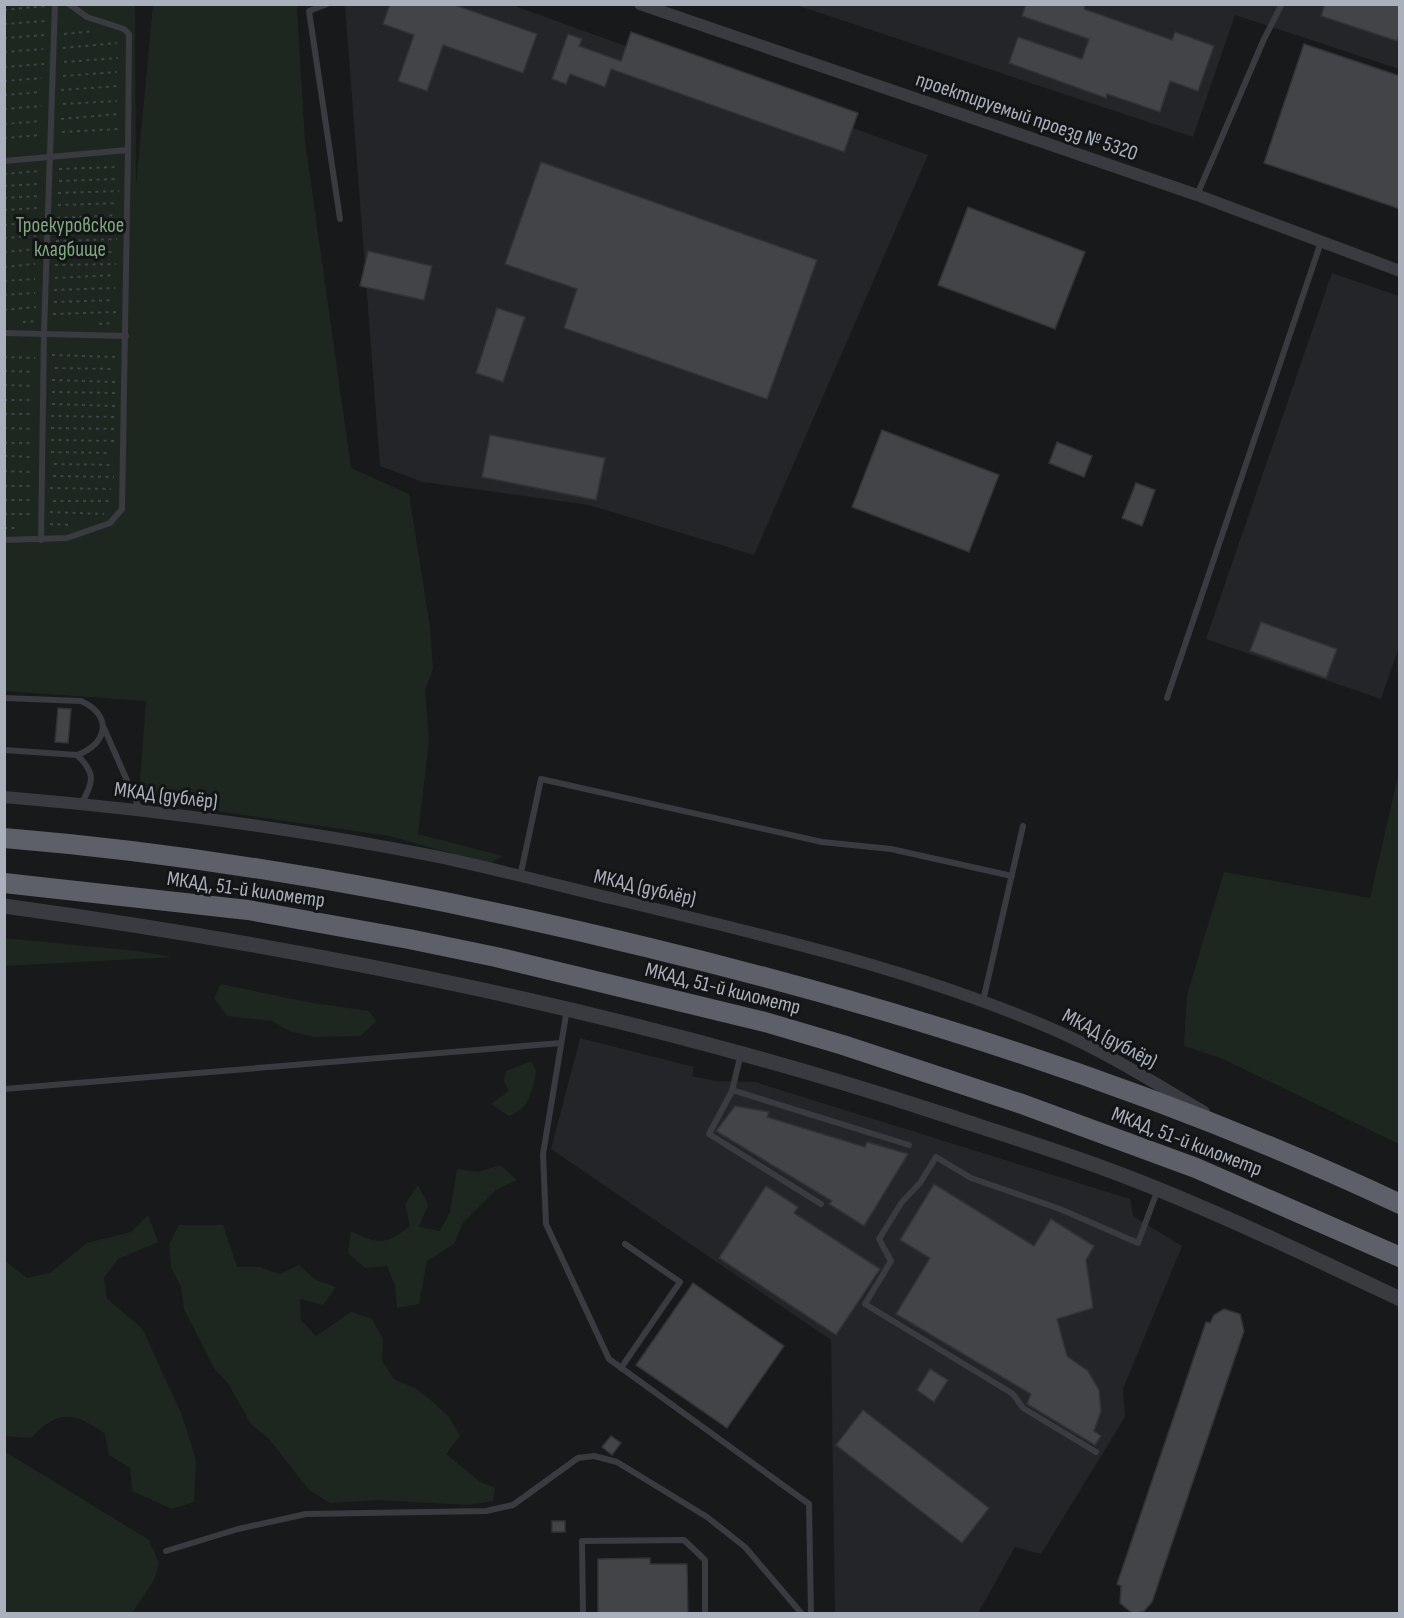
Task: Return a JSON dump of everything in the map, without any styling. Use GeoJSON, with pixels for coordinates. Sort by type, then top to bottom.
{"type":"FeatureCollection","features":[{"type":"Feature","properties":{"kind":"highway","name":"МКАД, 51-й километр"},"geometry":{"type":"LineString","coordinates":[[4,838],[80,844],[252,867],[424,896],[508,913],[772,978],[1031,1056],[1241,1135],[1400,1204]]}},
{"type":"Feature","properties":{"kind":"highway","name":"МКАД, 51-й километр"},"geometry":{"type":"LineString","coordinates":[[4,883],[248,910],[409,939],[496,957],[765,1022],[1008,1099],[1196,1168],[1400,1257]]}},
{"type":"Feature","properties":{"kind":"street","name":"проектируемый проезд № 5320"},"geometry":{"type":"LineString","coordinates":[[640,4],[1197,195],[1400,270]]}},
{"type":"Feature","properties":{"kind":"street","name":"МКАД (дублёр)"},"geometry":{"type":"LineString","coordinates":[[4,797],[141,811],[259,827],[434,856],[787,940],[870,964],[983,1002],[1052,1029],[1104,1053],[1241,1135]]}},
{"type":"Feature","properties":{"kind":"street"},"geometry":{"type":"LineString","coordinates":[[4,906],[139,925],[286,950],[480,987],[741,1053],[943,1114],[1158,1189],[1400,1299]]}},
{"type":"Feature","properties":{"kind":"lane"},"geometry":{"type":"LineString","coordinates":[[4,540],[67,538],[110,523],[122,509],[129,34],[124,29],[87,17],[69,4]]}},
{"type":"Feature","properties":{"kind":"lane"},"geometry":{"type":"LineString","coordinates":[[327,4],[309,11],[340,219]]}},
{"type":"Feature","properties":{"kind":"lane"},"geometry":{"type":"LineString","coordinates":[[1197,195],[1263,39],[1282,4]]}},
{"type":"Feature","properties":{"kind":"lane"},"geometry":{"type":"LineString","coordinates":[[41,540],[43,356],[55,5]]}},
{"type":"Feature","properties":{"kind":"lane"},"geometry":{"type":"LineString","coordinates":[[4,161],[128,150]]}},
{"type":"Feature","properties":{"kind":"lane"},"geometry":{"type":"LineString","coordinates":[[1167,698],[1321,242]]}},
{"type":"Feature","properties":{"kind":"lane"},"geometry":{"type":"LineString","coordinates":[[4,333],[126,336]]}},
{"type":"Feature","properties":{"kind":"lane"},"geometry":{"type":"LineString","coordinates":[[4,698],[81,702],[92,706],[101,716],[104,728],[141,811]]}},
{"type":"Feature","properties":{"kind":"lane"},"geometry":{"type":"LineString","coordinates":[[4,750],[77,755],[88,751],[98,742],[104,728]]}},
{"type":"Feature","properties":{"kind":"lane"},"geometry":{"type":"LineString","coordinates":[[77,755],[89,766],[92,777],[89,790],[81,804]]}},
{"type":"Feature","properties":{"kind":"lane"},"geometry":{"type":"LineString","coordinates":[[519,877],[541,779],[822,842],[891,849],[1012,876]]}},
{"type":"Feature","properties":{"kind":"lane"},"geometry":{"type":"LineString","coordinates":[[983,1002],[1023,826]]}},
{"type":"Feature","properties":{"kind":"lane"},"geometry":{"type":"LineString","coordinates":[[567,1009],[543,1154],[546,1224],[609,1359],[809,1504],[811,1614]]}},
{"type":"Feature","properties":{"kind":"lane"},"geometry":{"type":"LineString","coordinates":[[4,1089],[561,1043]]}},
{"type":"Feature","properties":{"kind":"lane"},"geometry":{"type":"LineString","coordinates":[[741,1053],[732,1090],[710,1134],[821,1204]]}},
{"type":"Feature","properties":{"kind":"lane"},"geometry":{"type":"LineString","coordinates":[[732,1090],[909,1145]]}},
{"type":"Feature","properties":{"kind":"lane"},"geometry":{"type":"LineString","coordinates":[[1096,1452],[1023,1408],[1013,1394],[865,1304],[891,1261],[879,1239],[902,1202],[920,1184],[936,1157],[971,1178],[1060,1209],[1138,1243],[1158,1189]]}},
{"type":"Feature","properties":{"kind":"lane"},"geometry":{"type":"LineString","coordinates":[[621,1368],[680,1282],[625,1244]]}},
{"type":"Feature","properties":{"kind":"lane"},"geometry":{"type":"LineString","coordinates":[[166,1551],[238,1529],[306,1514],[486,1511],[513,1505],[578,1458],[594,1456],[617,1462],[707,1517],[745,1547],[802,1614]]}},
{"type":"Feature","properties":{"kind":"lane"},"geometry":{"type":"LineString","coordinates":[[583,1614],[582,1541],[684,1540],[705,1560],[705,1614]]}},
{"type":"Feature","properties":{"kind":"path"},"geometry":{"type":"LineString","coordinates":[[4,9],[55,5]]}},
{"type":"Feature","properties":{"kind":"path"},"geometry":{"type":"LineString","coordinates":[[4,52],[129,42]]}},
{"type":"Feature","properties":{"kind":"path"},"geometry":{"type":"LineString","coordinates":[[4,67],[129,57]]}},
{"type":"Feature","properties":{"kind":"path"},"geometry":{"type":"LineString","coordinates":[[4,81],[129,71]]}},
{"type":"Feature","properties":{"kind":"path"},"geometry":{"type":"LineString","coordinates":[[4,95],[129,85]]}},
{"type":"Feature","properties":{"kind":"path"},"geometry":{"type":"LineString","coordinates":[[4,109],[129,100]]}},
{"type":"Feature","properties":{"kind":"path"},"geometry":{"type":"LineString","coordinates":[[4,124],[129,114]]}},
{"type":"Feature","properties":{"kind":"path"},"geometry":{"type":"LineString","coordinates":[[4,138],[128,128]]}},
{"type":"Feature","properties":{"kind":"path"},"geometry":{"type":"LineString","coordinates":[[4,174],[128,167]]}},
{"type":"Feature","properties":{"kind":"path"},"geometry":{"type":"LineString","coordinates":[[4,186],[128,178]]}},
{"type":"Feature","properties":{"kind":"path"},"geometry":{"type":"LineString","coordinates":[[4,198],[128,191]]}},
{"type":"Feature","properties":{"kind":"path"},"geometry":{"type":"LineString","coordinates":[[4,210],[127,203]]}},
{"type":"Feature","properties":{"kind":"path"},"geometry":{"type":"LineString","coordinates":[[4,225],[48,219],[127,215]]}},
{"type":"Feature","properties":{"kind":"path"},"geometry":{"type":"LineString","coordinates":[[4,238],[127,227]]}},
{"type":"Feature","properties":{"kind":"path"},"geometry":{"type":"LineString","coordinates":[[48,235],[127,238]]}},
{"type":"Feature","properties":{"kind":"path"},"geometry":{"type":"LineString","coordinates":[[4,252],[47,250],[127,252]]}},
{"type":"Feature","properties":{"kind":"path"},"geometry":{"type":"LineString","coordinates":[[4,267],[47,264],[127,264]]}},
{"type":"Feature","properties":{"kind":"path"},"geometry":{"type":"LineString","coordinates":[[4,281],[127,275]]}},
{"type":"Feature","properties":{"kind":"path"},"geometry":{"type":"LineString","coordinates":[[4,295],[126,287]]}},
{"type":"Feature","properties":{"kind":"path"},"geometry":{"type":"LineString","coordinates":[[4,310],[45,304],[126,299]]}},
{"type":"Feature","properties":{"kind":"path"},"geometry":{"type":"LineString","coordinates":[[45,314],[126,311]]}},
{"type":"Feature","properties":{"kind":"path"},"geometry":{"type":"LineString","coordinates":[[4,357],[125,357]]}},
{"type":"Feature","properties":{"kind":"path"},"geometry":{"type":"LineString","coordinates":[[4,385],[125,370]]}},
{"type":"Feature","properties":{"kind":"path"},"geometry":{"type":"LineString","coordinates":[[4,371],[124,394]]}},
{"type":"Feature","properties":{"kind":"path"},"geometry":{"type":"LineString","coordinates":[[43,379],[124,382]]}},
{"type":"Feature","properties":{"kind":"path"},"geometry":{"type":"LineString","coordinates":[[4,400],[124,406]]}},
{"type":"Feature","properties":{"kind":"path"},"geometry":{"type":"LineString","coordinates":[[4,414],[124,418]]}},
{"type":"Feature","properties":{"kind":"path"},"geometry":{"type":"LineString","coordinates":[[4,428],[123,429]]}},
{"type":"Feature","properties":{"kind":"path"},"geometry":{"type":"LineString","coordinates":[[4,443],[123,441]]}},
{"type":"Feature","properties":{"kind":"path"},"geometry":{"type":"LineString","coordinates":[[42,458],[123,453]]}},
{"type":"Feature","properties":{"kind":"path"},"geometry":{"type":"LineString","coordinates":[[4,456],[123,465]]}},
{"type":"Feature","properties":{"kind":"path"},"geometry":{"type":"LineString","coordinates":[[4,471],[122,477]]}},
{"type":"Feature","properties":{"kind":"path"},"geometry":{"type":"LineString","coordinates":[[4,486],[122,489]]}},
{"type":"Feature","properties":{"kind":"path"},"geometry":{"type":"LineString","coordinates":[[4,500],[122,502]]}},
{"type":"Feature","properties":{"kind":"path"},"geometry":{"type":"LineString","coordinates":[[4,514],[117,514]]}},
{"type":"Feature","properties":{"kind":"shaded area"},"geometry":{"type":"Polygon","coordinates":[[[345,5],[512,5],[928,155],[754,555],[589,505],[423,482],[380,466],[345,5]]]}},
{"type":"Feature","properties":{"kind":"shaded area"},"geometry":{"type":"Polygon","coordinates":[[[796,5],[1399,5],[1399,69],[1235,15],[1193,137],[796,5]]]}},
{"type":"Feature","properties":{"kind":"shaded area"},"geometry":{"type":"Polygon","coordinates":[[[1332,273],[1399,296],[1400,644],[1381,699],[1206,639],[1332,273]]]}},
{"type":"Feature","properties":{"kind":"shaded area"},"geometry":{"type":"Polygon","coordinates":[[[580,1038],[694,1067],[692,1076],[715,1081],[755,1082],[1130,1199],[1133,1216],[1182,1246],[1123,1389],[1125,1417],[1041,1554],[1015,1547],[978,1613],[835,1613],[831,1340],[551,1149],[580,1038]]]}},
{"type":"Feature","properties":{"kind":"green space","name":"Троекуровское кладбище"},"geometry":{"type":"Polygon","coordinates":[[[4,5],[135,5],[136,186],[153,5],[299,5],[297,8],[305,141],[351,468],[409,494],[430,627],[433,669],[425,690],[429,741],[418,834],[503,856],[489,864],[390,836],[154,802],[146,797],[140,780],[146,701],[5,691],[4,5]]]}},
{"type":"Feature","properties":{"kind":"green space"},"geometry":{"type":"Polygon","coordinates":[[[1399,772],[1399,1144],[1223,1059],[1184,1046],[1187,995],[1224,872],[1370,898],[1399,772]]]}},
{"type":"Feature","properties":{"kind":"green space"},"geometry":{"type":"Polygon","coordinates":[[[4,938],[137,951],[173,957],[5,966],[4,938]]]}},
{"type":"Feature","properties":{"kind":"green space"},"geometry":{"type":"Polygon","coordinates":[[[221,984],[307,1002],[369,1011],[376,1021],[360,1036],[315,1037],[292,1032],[272,1021],[227,1016],[214,998],[221,984]]]}},
{"type":"Feature","properties":{"kind":"green space"},"geometry":{"type":"Polygon","coordinates":[[[531,1061],[536,1071],[529,1098],[521,1109],[509,1116],[491,1104],[509,1091],[504,1081],[506,1071],[531,1061]]]}},
{"type":"Feature","properties":{"kind":"green space"},"geometry":{"type":"Polygon","coordinates":[[[500,1165],[517,1180],[496,1190],[463,1223],[454,1244],[427,1261],[419,1304],[397,1308],[395,1286],[387,1266],[365,1268],[348,1253],[351,1231],[375,1241],[395,1237],[410,1226],[405,1204],[418,1185],[428,1205],[419,1227],[440,1231],[450,1212],[457,1169],[479,1172],[500,1165]]]}},
{"type":"Feature","properties":{"kind":"green space"},"geometry":{"type":"Polygon","coordinates":[[[148,1215],[158,1242],[118,1259],[104,1278],[107,1299],[142,1328],[181,1413],[196,1459],[194,1502],[172,1509],[132,1491],[130,1468],[109,1455],[105,1434],[85,1421],[67,1417],[58,1418],[31,1438],[5,1436],[5,1261],[27,1278],[50,1273],[87,1243],[131,1232],[148,1215]]]}},
{"type":"Feature","properties":{"kind":"green space"},"geometry":{"type":"Polygon","coordinates":[[[179,1225],[223,1225],[237,1267],[259,1267],[280,1274],[299,1265],[316,1280],[336,1287],[323,1305],[300,1299],[301,1320],[316,1336],[351,1312],[372,1319],[383,1339],[382,1361],[394,1379],[415,1388],[449,1417],[460,1436],[446,1454],[480,1482],[495,1488],[493,1501],[469,1505],[377,1500],[330,1503],[309,1490],[269,1439],[251,1424],[229,1385],[214,1368],[184,1309],[181,1287],[171,1267],[169,1245],[179,1225]]]}},
{"type":"Feature","properties":{"kind":"green space"},"geometry":{"type":"Polygon","coordinates":[[[4,1451],[149,1540],[159,1563],[154,1580],[132,1613],[5,1613],[4,1451]]]}},
{"type":"Feature","properties":{"kind":"building"},"geometry":{"type":"Polygon","coordinates":[[[390,4],[452,4],[537,34],[523,73],[443,45],[427,91],[398,81],[414,35],[383,24],[390,4]]]}},
{"type":"Feature","properties":{"kind":"building"},"geometry":{"type":"Polygon","coordinates":[[[1026,4],[1085,4],[1084,9],[1172,40],[1175,32],[1214,46],[1198,91],[1170,81],[1160,112],[1107,94],[1106,98],[1009,63],[1018,37],[1082,59],[1089,39],[1022,16],[1026,4]]]}},
{"type":"Feature","properties":{"kind":"building"},"geometry":{"type":"Polygon","coordinates":[[[1325,4],[1400,4],[1400,32],[1397,41],[1321,16],[1325,4]]]}},
{"type":"Feature","properties":{"kind":"building"},"geometry":{"type":"Polygon","coordinates":[[[631,32],[858,113],[844,152],[611,69],[605,87],[570,74],[566,84],[552,79],[568,34],[582,39],[579,46],[621,61],[631,32]]]}},
{"type":"Feature","properties":{"kind":"building"},"geometry":{"type":"Polygon","coordinates":[[[1304,44],[1400,76],[1400,209],[1264,163],[1304,44]]]}},
{"type":"Feature","properties":{"kind":"building"},"geometry":{"type":"Polygon","coordinates":[[[541,162],[817,260],[767,399],[564,328],[577,289],[505,264],[541,162]]]}},
{"type":"Feature","properties":{"kind":"building"},"geometry":{"type":"Polygon","coordinates":[[[968,207],[1085,252],[1055,329],[938,285],[968,207]]]}},
{"type":"Feature","properties":{"kind":"building"},"geometry":{"type":"Polygon","coordinates":[[[368,251],[432,266],[424,300],[360,286],[368,251]]]}},
{"type":"Feature","properties":{"kind":"building"},"geometry":{"type":"Polygon","coordinates":[[[497,308],[525,317],[503,382],[476,373],[497,308]]]}},
{"type":"Feature","properties":{"kind":"building"},"geometry":{"type":"Polygon","coordinates":[[[882,430],[999,475],[969,552],[852,507],[882,430]]]}},
{"type":"Feature","properties":{"kind":"building"},"geometry":{"type":"Polygon","coordinates":[[[490,435],[605,458],[596,500],[482,477],[490,435]]]}},
{"type":"Feature","properties":{"kind":"building"},"geometry":{"type":"Polygon","coordinates":[[[1057,442],[1092,456],[1084,477],[1049,463],[1057,442]]]}},
{"type":"Feature","properties":{"kind":"building"},"geometry":{"type":"Polygon","coordinates":[[[1136,483],[1155,490],[1142,526],[1122,518],[1136,483]]]}},
{"type":"Feature","properties":{"kind":"building"},"geometry":{"type":"Polygon","coordinates":[[[1261,622],[1337,649],[1326,678],[1250,651],[1261,622]]]}},
{"type":"Feature","properties":{"kind":"building"},"geometry":{"type":"Polygon","coordinates":[[[58,708],[71,709],[68,743],[55,742],[58,708]]]}},
{"type":"Feature","properties":{"kind":"building"},"geometry":{"type":"Polygon","coordinates":[[[735,1106],[769,1112],[767,1117],[865,1147],[867,1142],[908,1154],[864,1226],[829,1204],[832,1201],[716,1131],[735,1106]]]}},
{"type":"Feature","properties":{"kind":"building"},"geometry":{"type":"Polygon","coordinates":[[[934,1184],[1034,1246],[1051,1219],[1094,1246],[1086,1260],[1093,1308],[1057,1319],[1067,1356],[1088,1371],[1099,1390],[1101,1411],[1094,1431],[1101,1436],[1095,1445],[1027,1404],[1031,1394],[896,1314],[930,1258],[900,1240],[934,1184]]]}},
{"type":"Feature","properties":{"kind":"building"},"geometry":{"type":"Polygon","coordinates":[[[766,1186],[798,1207],[794,1213],[880,1269],[836,1335],[719,1258],[766,1186]]]}},
{"type":"Feature","properties":{"kind":"building"},"geometry":{"type":"Polygon","coordinates":[[[693,1283],[784,1346],[727,1428],[636,1365],[693,1283]]]}},
{"type":"Feature","properties":{"kind":"building"},"geometry":{"type":"Polygon","coordinates":[[[1224,1309],[1240,1314],[1244,1331],[1152,1602],[1144,1611],[1133,1614],[1120,1603],[1121,1586],[1117,1584],[1206,1322],[1210,1323],[1214,1315],[1224,1309]]]}},
{"type":"Feature","properties":{"kind":"building"},"geometry":{"type":"Polygon","coordinates":[[[930,1369],[948,1380],[934,1402],[917,1390],[930,1369]]]}},
{"type":"Feature","properties":{"kind":"building"},"geometry":{"type":"Polygon","coordinates":[[[863,1410],[989,1508],[962,1543],[836,1445],[863,1410]]]}},
{"type":"Feature","properties":{"kind":"building"},"geometry":{"type":"Polygon","coordinates":[[[611,1436],[621,1443],[612,1455],[602,1447],[611,1436]]]}},
{"type":"Feature","properties":{"kind":"building"},"geometry":{"type":"Polygon","coordinates":[[[552,1521],[565,1521],[565,1532],[552,1532],[552,1521]]]}},
{"type":"Feature","properties":{"kind":"building"},"geometry":{"type":"Polygon","coordinates":[[[650,1558],[650,1564],[687,1564],[688,1614],[598,1614],[598,1559],[650,1558]]]}}]}
